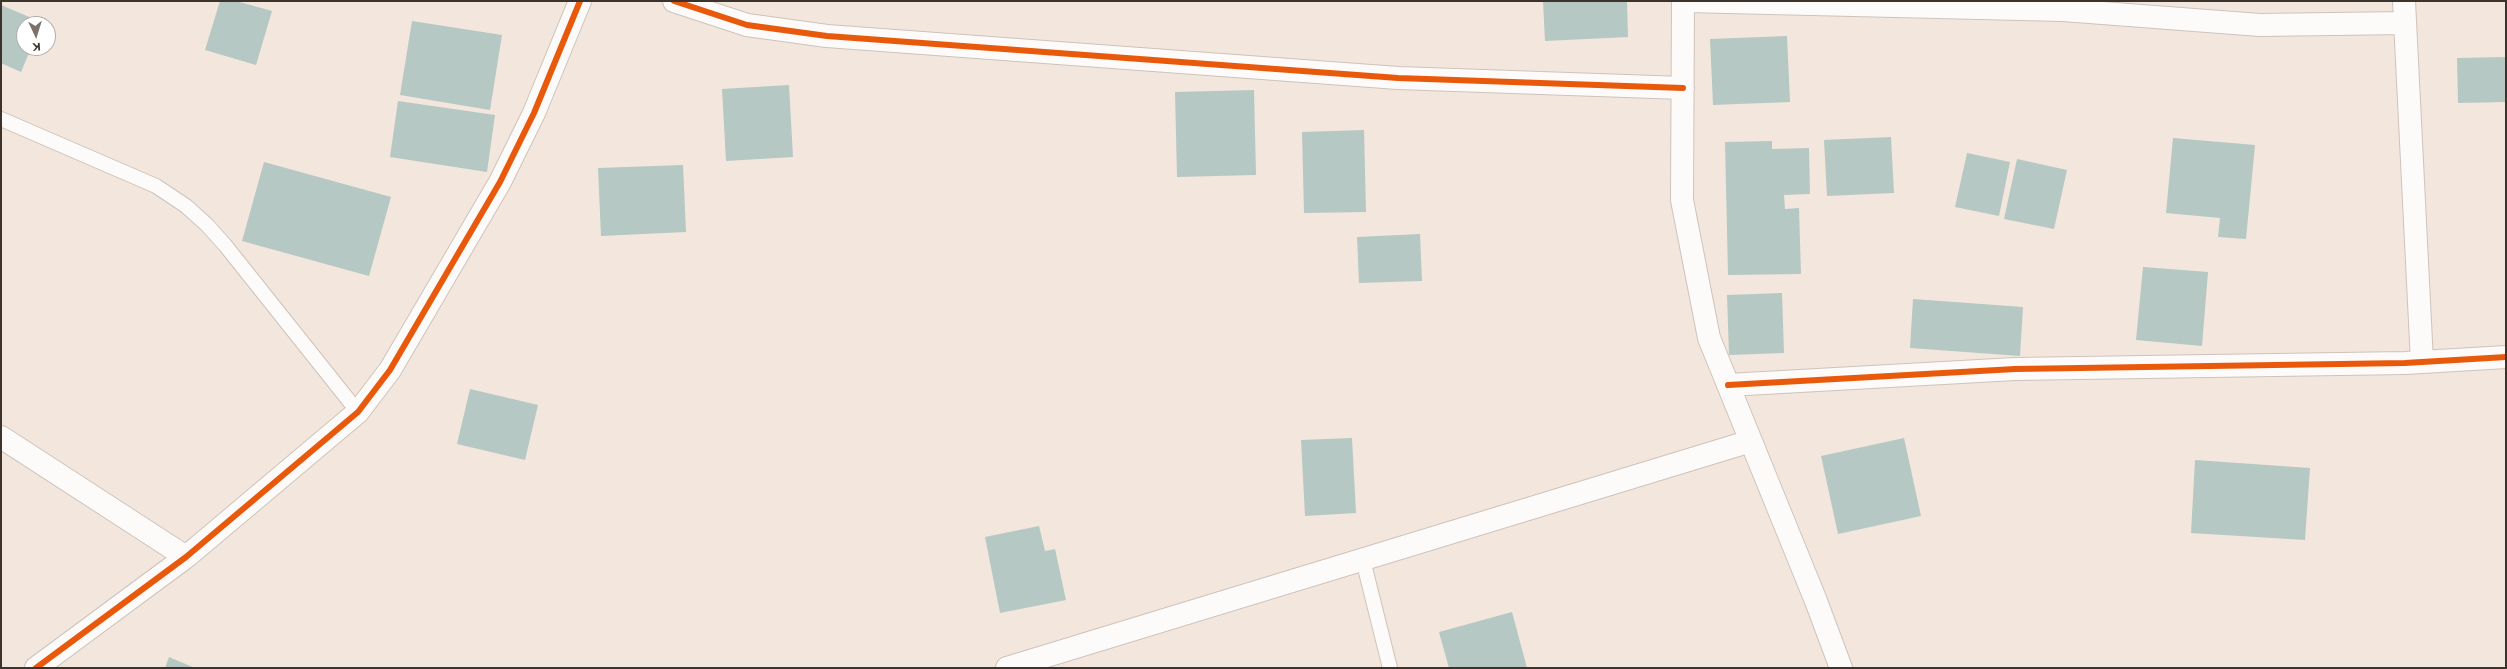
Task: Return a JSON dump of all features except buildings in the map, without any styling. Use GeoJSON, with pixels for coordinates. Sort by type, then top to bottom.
{"type":"FeatureCollection","features":[{"type":"Feature","properties":{"kind":"street"},"geometry":{"type":"LineString","coordinates":[[36,668],[186,557],[358,412],[390,370],[500,182],[534,113],[580,1]]}},
{"type":"Feature","properties":{"kind":"street"},"geometry":{"type":"LineString","coordinates":[[1683,1],[1682,200],[1709,338],[1816,601],[1840,668]]}},
{"type":"Feature","properties":{"kind":"street"},"geometry":{"type":"LineString","coordinates":[[1686,1],[2062,10],[2260,25],[2405,23]]}},
{"type":"Feature","properties":{"kind":"street"},"geometry":{"type":"LineString","coordinates":[[2404,1],[2422,362]]}},
{"type":"Feature","properties":{"kind":"street"},"geometry":{"type":"LineString","coordinates":[[683,3],[747,26],[827,36],[1398,78],[1683,88]]}},
{"type":"Feature","properties":{"kind":"street"},"geometry":{"type":"LineString","coordinates":[[1728,386],[2015,369],[2422,362],[2506,357]]}},
{"type":"Feature","properties":{"kind":"street"},"geometry":{"type":"LineString","coordinates":[[1,437],[186,557]]}},
{"type":"Feature","properties":{"kind":"street"},"geometry":{"type":"LineString","coordinates":[[1007,668],[1751,441]]}},
{"type":"Feature","properties":{"kind":"lane"},"geometry":{"type":"LineString","coordinates":[[1,120],[156,186],[186,206],[207,225],[225,246],[358,412]]}},
{"type":"Feature","properties":{"kind":"lane"},"geometry":{"type":"LineString","coordinates":[[1363,560],[1390,668]]}},
{"type":"Feature","properties":{"kind":"cycle path"},"geometry":{"type":"LineString","coordinates":[[36,668],[186,557],[358,412],[390,370],[500,182],[534,113],[580,1]]}},
{"type":"Feature","properties":{"kind":"cycle path"},"geometry":{"type":"LineString","coordinates":[[674,1],[747,25],[827,36],[1398,78],[1683,88]]}},
{"type":"Feature","properties":{"kind":"cycle path"},"geometry":{"type":"LineString","coordinates":[[1728,385],[2015,369],[2405,363],[2506,357]]}}]}
